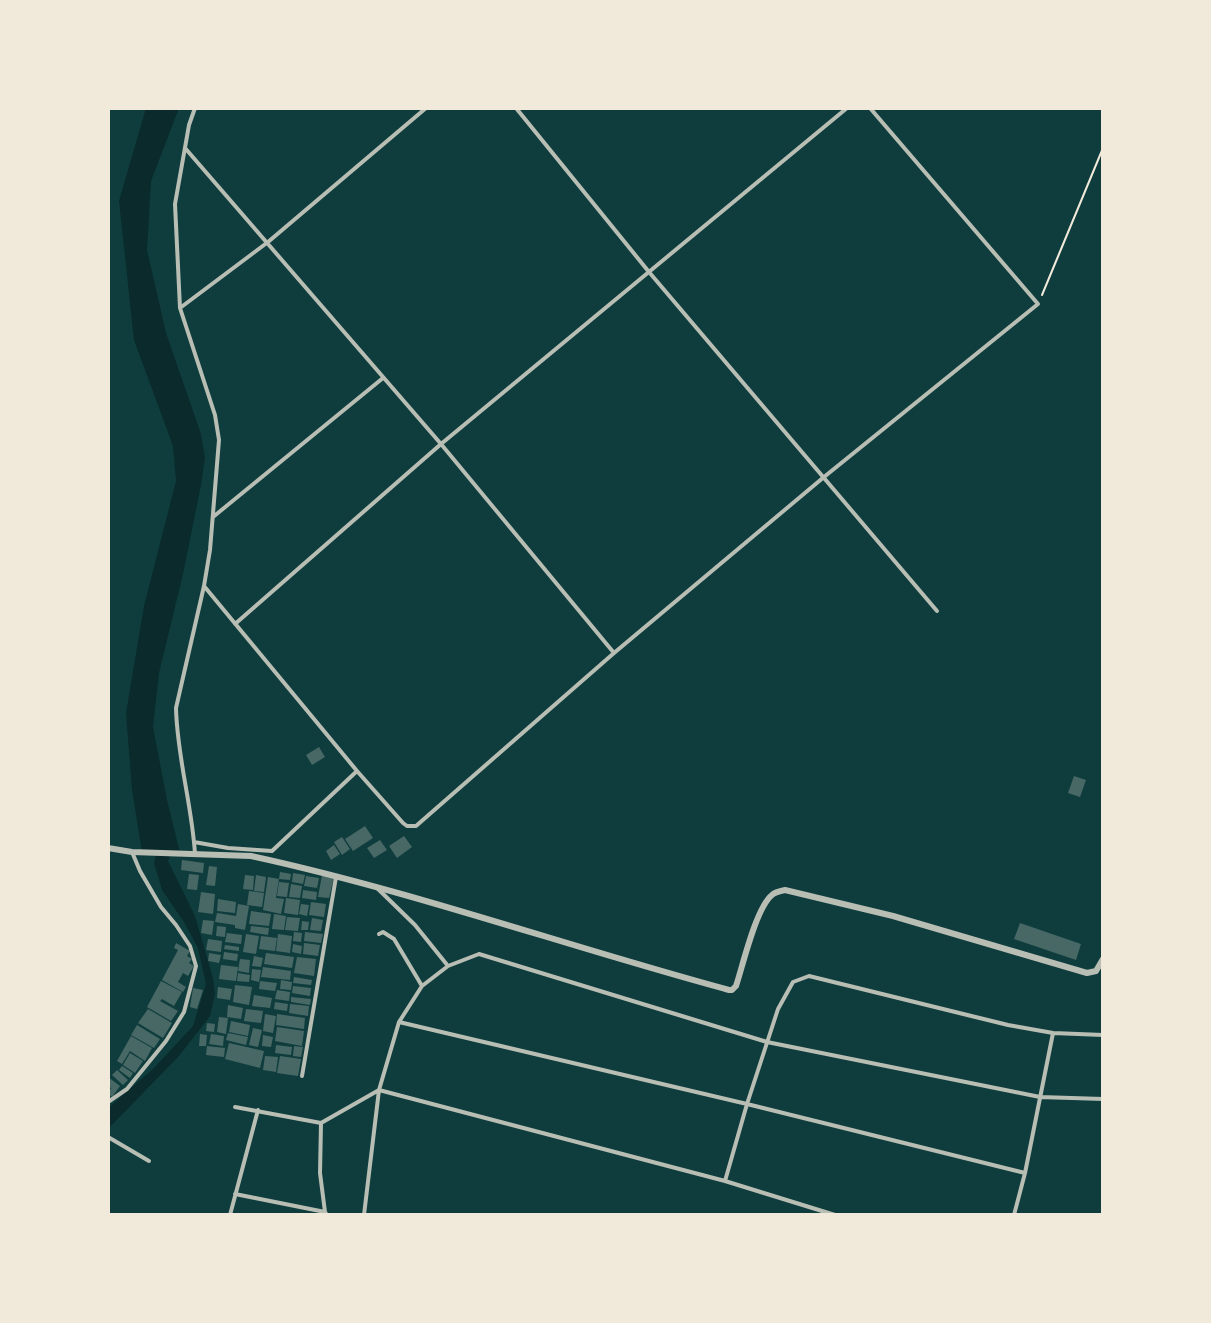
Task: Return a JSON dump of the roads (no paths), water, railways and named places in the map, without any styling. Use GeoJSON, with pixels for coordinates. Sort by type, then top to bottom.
{"type":"FeatureCollection","features":[{"type":"Feature","properties":{"kind":"street"},"geometry":{"type":"LineString","coordinates":[[108,848],[135,852],[250,856],[337,876],[729,990],[736,986],[759,917],[768,898],[774,893],[785,890],[893,916],[1087,973],[1096,971],[1103,958]]}},
{"type":"Feature","properties":{"kind":"lane"},"geometry":{"type":"LineString","coordinates":[[195,108],[189,125],[175,204],[180,308],[215,415],[219,440],[213,518],[204,586],[176,708],[176,725],[189,795],[195,854]]}},
{"type":"Feature","properties":{"kind":"lane"},"geometry":{"type":"LineString","coordinates":[[180,308],[268,242],[426,108]]}},
{"type":"Feature","properties":{"kind":"lane"},"geometry":{"type":"LineString","coordinates":[[516,108],[649,272],[937,611]]}},
{"type":"Feature","properties":{"kind":"lane"},"geometry":{"type":"LineString","coordinates":[[235,624],[441,444],[847,108]]}},
{"type":"Feature","properties":{"kind":"lane"},"geometry":{"type":"LineString","coordinates":[[204,586],[357,771],[403,823],[407,826],[416,826],[614,653],[824,477],[1038,304],[870,108]]}},
{"type":"Feature","properties":{"kind":"lane"},"geometry":{"type":"LineString","coordinates":[[185,148],[441,444],[614,653]]}},
{"type":"Feature","properties":{"kind":"lane"},"geometry":{"type":"LineString","coordinates":[[213,518],[383,378]]}},
{"type":"Feature","properties":{"kind":"lane"},"geometry":{"type":"LineString","coordinates":[[194,842],[250,850],[272,850],[357,771]]}},
{"type":"Feature","properties":{"kind":"lane"},"geometry":{"type":"LineString","coordinates":[[108,1102],[128,1089],[166,1041],[184,1012],[196,966],[190,946],[161,907],[140,871],[135,852]]}},
{"type":"Feature","properties":{"kind":"lane"},"geometry":{"type":"LineString","coordinates":[[302,1076],[337,876]]}},
{"type":"Feature","properties":{"kind":"lane"},"geometry":{"type":"LineString","coordinates":[[377,888],[415,925],[448,966]]}},
{"type":"Feature","properties":{"kind":"lane"},"geometry":{"type":"LineString","coordinates":[[379,934],[383,932],[394,939],[422,986]]}},
{"type":"Feature","properties":{"kind":"lane"},"geometry":{"type":"LineString","coordinates":[[364,1215],[380,1090],[399,1022],[422,986],[448,966],[479,954],[767,1042],[1040,1097],[1103,1099]]}},
{"type":"Feature","properties":{"kind":"lane"},"geometry":{"type":"LineString","coordinates":[[725,1181],[767,1042],[784,996],[793,982],[809,976],[1008,1025],[1053,1033],[1103,1035]]}},
{"type":"Feature","properties":{"kind":"lane"},"geometry":{"type":"LineString","coordinates":[[399,1022],[747,1104],[1025,1173]]}},
{"type":"Feature","properties":{"kind":"lane"},"geometry":{"type":"LineString","coordinates":[[1014,1215],[1025,1173],[1053,1033]]}},
{"type":"Feature","properties":{"kind":"lane"},"geometry":{"type":"LineString","coordinates":[[235,1107],[321,1123],[380,1090],[725,1181],[835,1215]]}},
{"type":"Feature","properties":{"kind":"lane"},"geometry":{"type":"LineString","coordinates":[[230,1215],[258,1110]]}},
{"type":"Feature","properties":{"kind":"lane"},"geometry":{"type":"LineString","coordinates":[[235,1194],[326,1214],[320,1173],[321,1123]]}},
{"type":"Feature","properties":{"kind":"lane"},"geometry":{"type":"LineString","coordinates":[[110,1139],[149,1161]]}},
{"type":"Feature","properties":{"kind":"water"},"geometry":{"type":"Polygon","coordinates":[[[146,108],[179,108],[151,181],[147,250],[166,333],[201,434],[205,458],[183,574],[159,673],[153,727],[180,853],[142,852],[132,790],[126,713],[144,606],[176,481],[173,446],[134,340],[119,201],[146,108]]]}},
{"type":"Feature","properties":{"kind":"water"},"geometry":{"type":"Polygon","coordinates":[[[171,854],[168,861],[195,916],[213,978],[215,994],[210,1016],[178,1057],[108,1129],[108,1108],[154,1068],[193,1026],[206,984],[198,948],[184,922],[162,890],[154,863],[156,855],[171,854]]]}}]}
